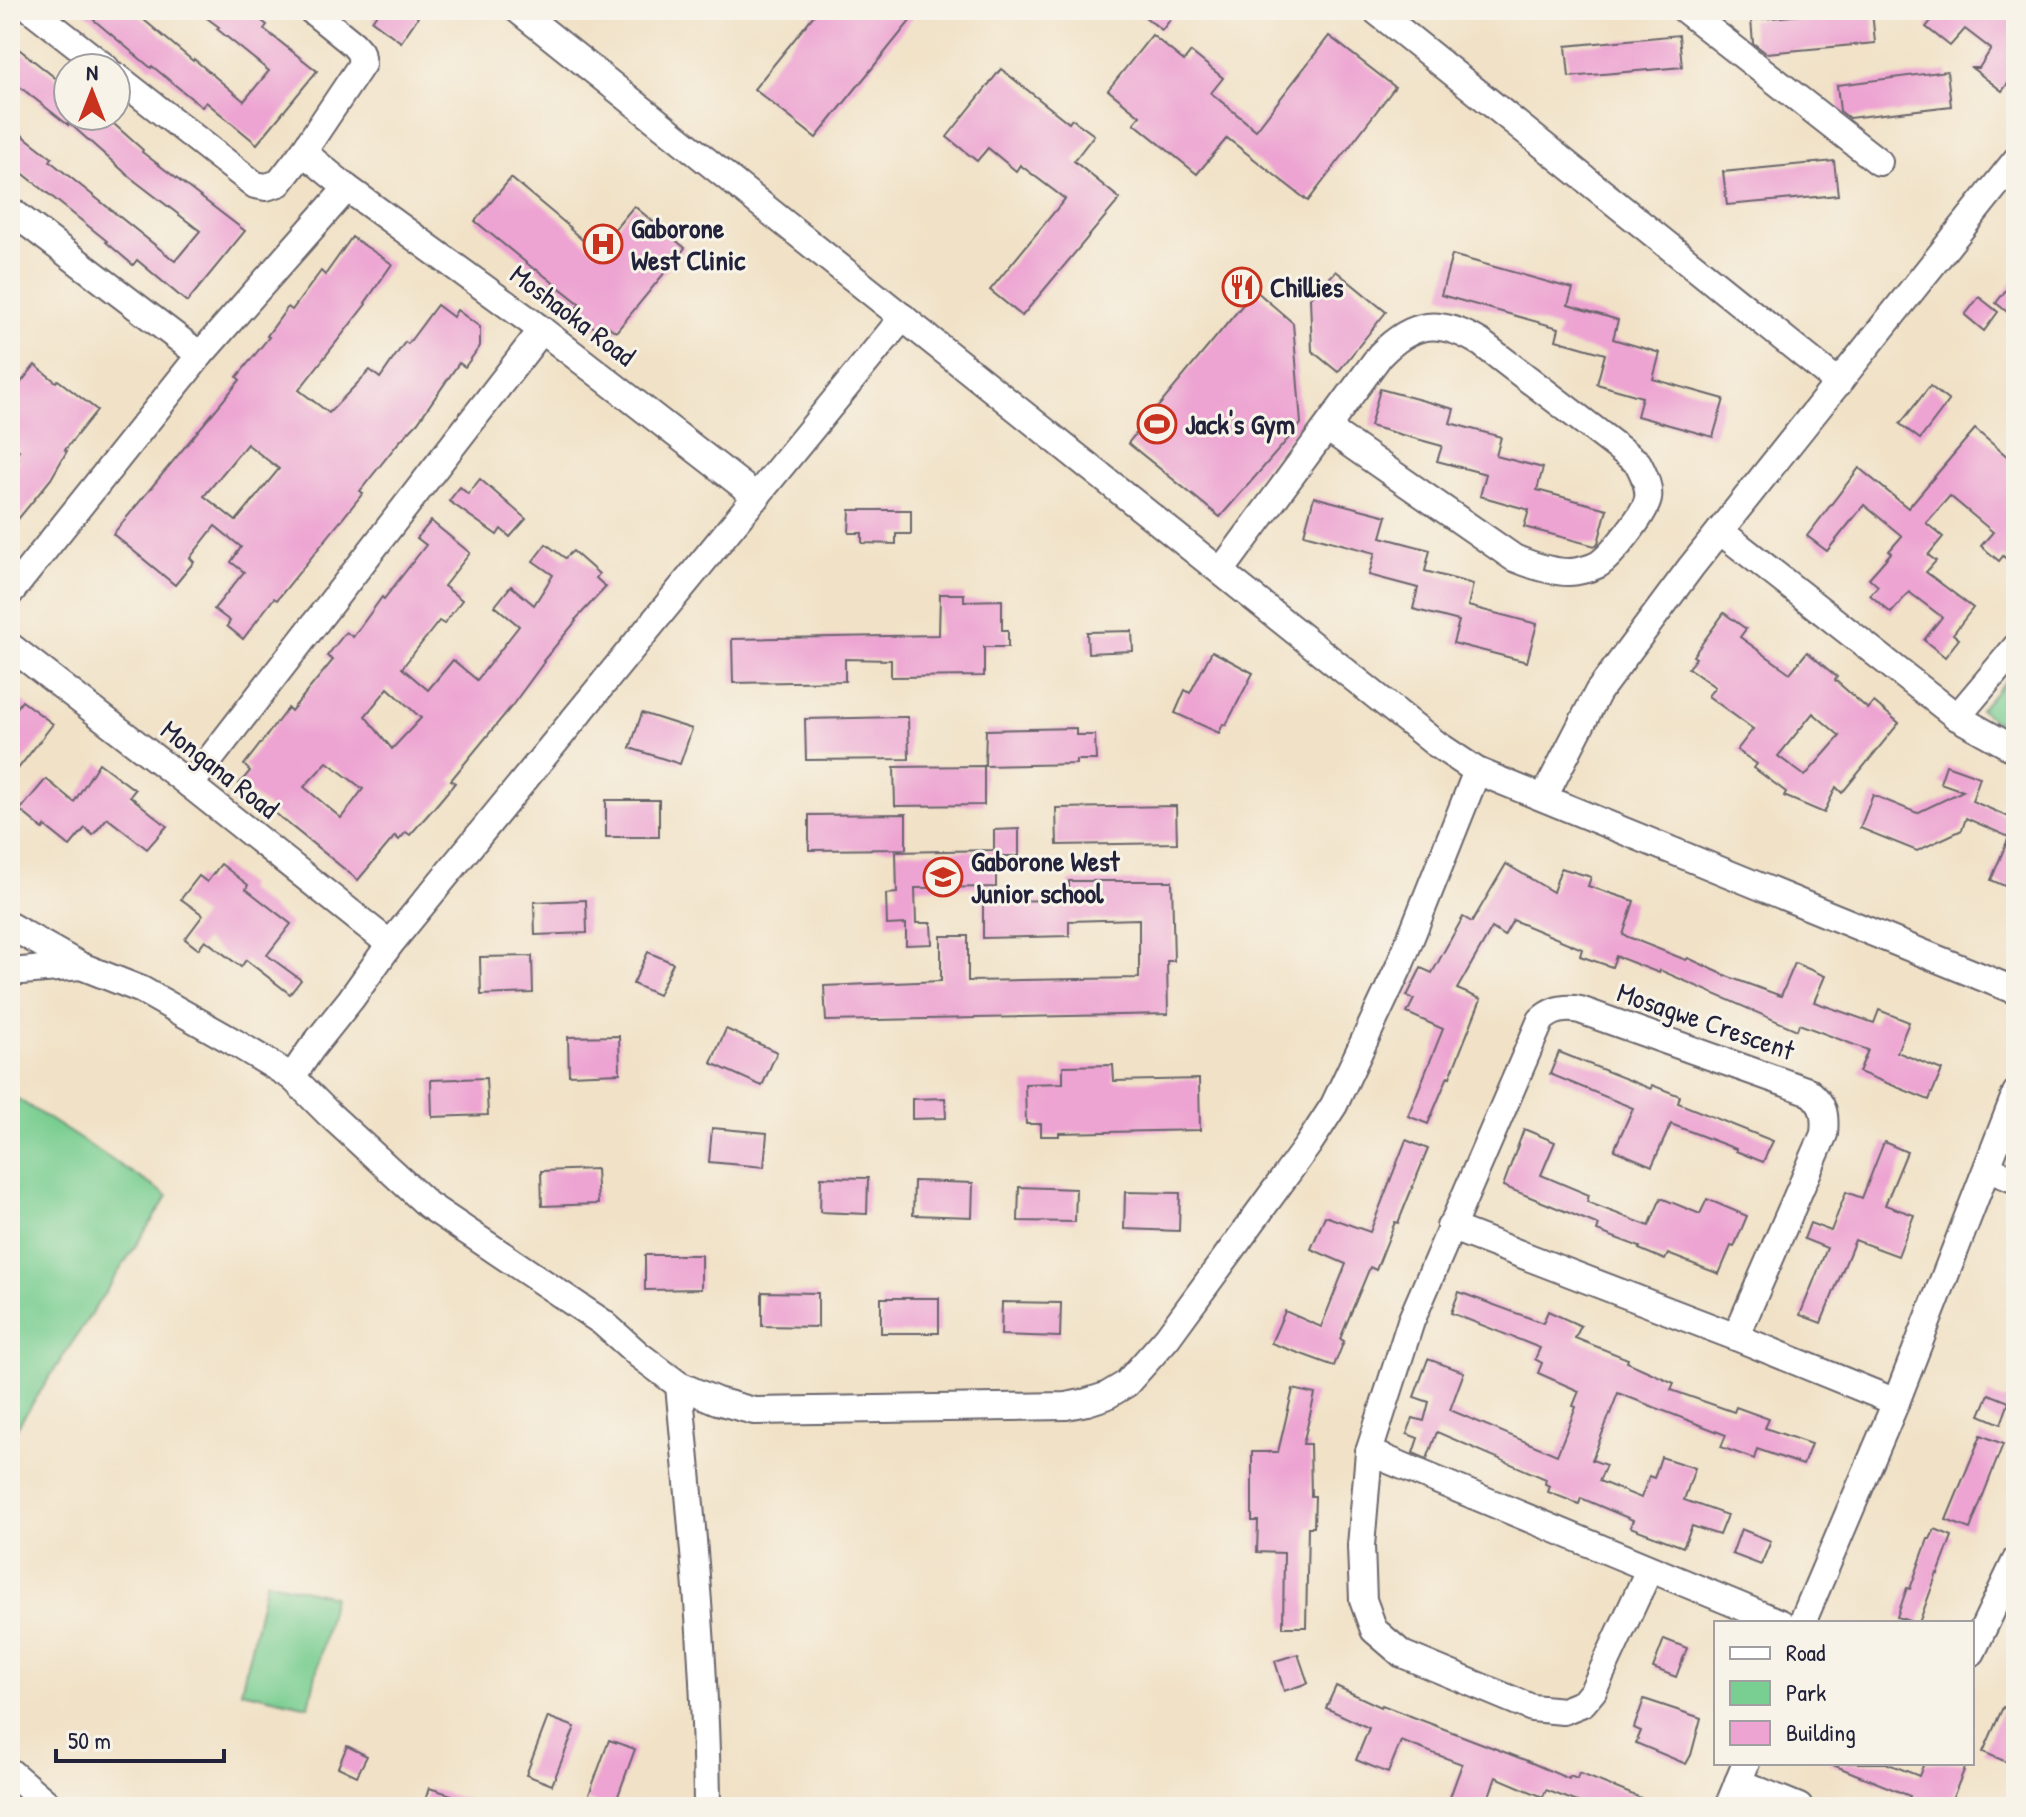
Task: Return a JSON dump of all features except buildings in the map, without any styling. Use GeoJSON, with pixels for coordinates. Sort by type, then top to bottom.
{"type":"FeatureCollection","features":[{"type":"Feature","properties":{"kind":"street"},"geometry":{"type":"LineString","coordinates":[[32,10],[86,52]]}},
{"type":"Feature","properties":{"kind":"street"},"geometry":{"type":"LineString","coordinates":[[132,89],[255,185],[266,187],[279,183],[362,64],[360,52],[353,44],[311,10]]}},
{"type":"Feature","properties":{"kind":"street"},"geometry":{"type":"LineString","coordinates":[[518,10],[1435,743],[1477,771],[2016,991]]}},
{"type":"Feature","properties":{"kind":"street"},"geometry":{"type":"LineString","coordinates":[[1375,10],[1839,383]]}},
{"type":"Feature","properties":{"kind":"street"},"geometry":{"type":"LineString","coordinates":[[1685,10],[1879,162]]}},
{"type":"Feature","properties":{"kind":"street","name":"Moshaoka Road"},"geometry":{"type":"LineString","coordinates":[[303,152],[347,188],[542,330],[757,497]]}},
{"type":"Feature","properties":{"kind":"street"},"geometry":{"type":"LineString","coordinates":[[1544,797],[1598,692],[1720,531],[2016,160]]}},
{"type":"Feature","properties":{"kind":"street"},"geometry":{"type":"LineString","coordinates":[[10,593],[200,355],[347,188]]}},
{"type":"Feature","properties":{"kind":"street"},"geometry":{"type":"LineString","coordinates":[[10,210],[200,355]]}},
{"type":"Feature","properties":{"kind":"street"},"geometry":{"type":"LineString","coordinates":[[292,1077],[390,944],[903,317]]}},
{"type":"Feature","properties":{"kind":"street"},"geometry":{"type":"LineString","coordinates":[[1221,571],[1380,355],[1395,340],[1414,329],[1435,327],[1462,332],[1481,343],[1638,463],[1646,479],[1648,498],[1623,540],[1598,564],[1571,572],[1538,567],[1514,558],[1327,428]]}},
{"type":"Feature","properties":{"kind":"street"},"geometry":{"type":"LineString","coordinates":[[190,785],[542,330]]}},
{"type":"Feature","properties":{"kind":"street"},"geometry":{"type":"LineString","coordinates":[[1720,531],[1957,717],[2016,750]]}},
{"type":"Feature","properties":{"kind":"street","name":"Mongana Road"},"geometry":{"type":"LineString","coordinates":[[10,646],[390,944]]}},
{"type":"Feature","properties":{"kind":"street"},"geometry":{"type":"LineString","coordinates":[[1957,717],[2016,647]]}},
{"type":"Feature","properties":{"kind":"street"},"geometry":{"type":"LineString","coordinates":[[10,926],[81,966],[142,990],[292,1077],[428,1205],[602,1322],[679,1385],[717,1401],[754,1411],[1066,1406],[1106,1396],[1126,1384],[1167,1338],[1334,1105],[1399,967],[1477,771]]}},
{"type":"Feature","properties":{"kind":"street"},"geometry":{"type":"LineString","coordinates":[[10,972],[81,966]]}},
{"type":"Feature","properties":{"kind":"street","name":"Mosagwe Crescent"},"geometry":{"type":"LineString","coordinates":[[1450,1227],[1541,1020],[1548,1013],[1569,1008],[1580,1010],[1808,1091],[1824,1108],[1824,1134],[1736,1337]]}},
{"type":"Feature","properties":{"kind":"street"},"geometry":{"type":"LineString","coordinates":[[1803,1621],[1896,1402],[2016,1093]]}},
{"type":"Feature","properties":{"kind":"street"},"geometry":{"type":"LineString","coordinates":[[1988,1169],[2016,1180]]}},
{"type":"Feature","properties":{"kind":"street"},"geometry":{"type":"LineString","coordinates":[[1649,1570],[1593,1691],[1583,1703],[1563,1711],[1532,1708],[1402,1654],[1374,1630],[1363,1600],[1361,1546],[1369,1452],[1411,1321],[1450,1227],[1896,1402]]}},
{"type":"Feature","properties":{"kind":"street"},"geometry":{"type":"LineString","coordinates":[[679,1385],[692,1528],[707,1807]]}},
{"type":"Feature","properties":{"kind":"street"},"geometry":{"type":"LineString","coordinates":[[1369,1452],[1776,1621]]}},
{"type":"Feature","properties":{"kind":"street"},"geometry":{"type":"LineString","coordinates":[[1974,1648],[2016,1560]]}},
{"type":"Feature","properties":{"kind":"street"},"geometry":{"type":"LineString","coordinates":[[1728,1807],[1742,1773],[1799,1807]]}},
{"type":"Feature","properties":{"kind":"street"},"geometry":{"type":"LineString","coordinates":[[16,1789],[51,1807]]}},
{"type":"Feature","properties":{"kind":"green space"},"geometry":{"type":"Polygon","coordinates":[[[2016,668],[2016,735],[1980,710],[2016,668]]]}},
{"type":"Feature","properties":{"kind":"green space"},"geometry":{"type":"Polygon","coordinates":[[[10,1094],[168,1196],[10,1438],[10,1094]]]}},
{"type":"Feature","properties":{"kind":"green space"},"geometry":{"type":"Polygon","coordinates":[[[266,1581],[333,1596],[309,1706],[241,1691],[266,1581]]]}},
{"type":"Feature","properties":{"kind":"place","name":"Gaborone West Clinic"},"geometry":{"type":"Point","coordinates":[603,244]}},
{"type":"Feature","properties":{"kind":"place","name":"Chillies"},"geometry":{"type":"Point","coordinates":[1242,287]}},
{"type":"Feature","properties":{"kind":"place","name":"Jack's Gym"},"geometry":{"type":"Point","coordinates":[1157,424]}},
{"type":"Feature","properties":{"kind":"place","name":"Gaborone West Junior school"},"geometry":{"type":"Point","coordinates":[943,877]}}]}
